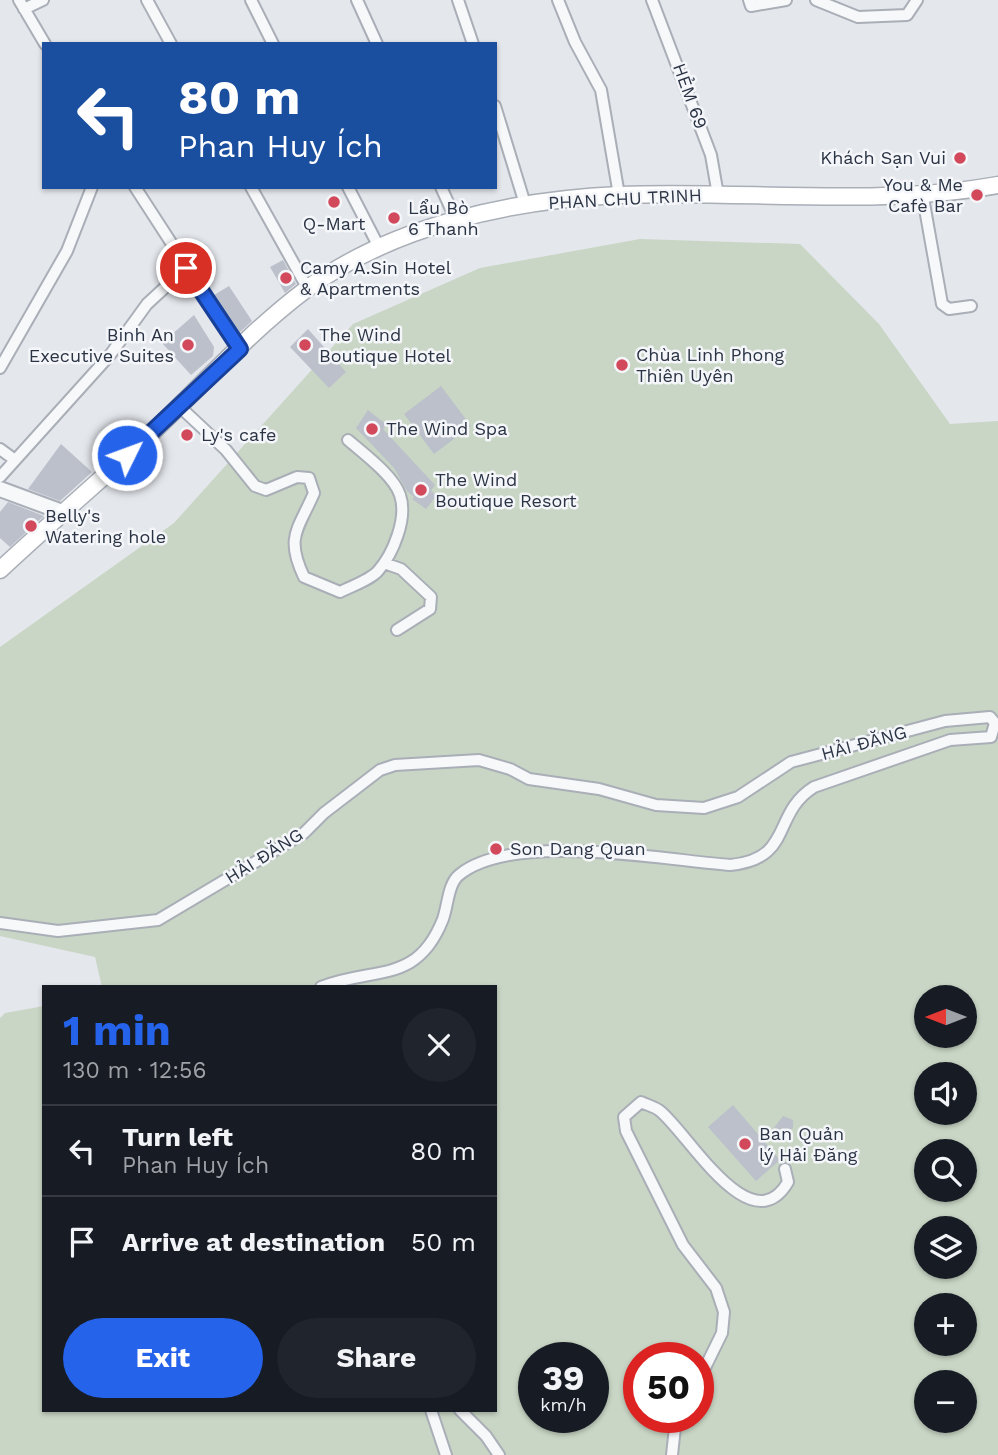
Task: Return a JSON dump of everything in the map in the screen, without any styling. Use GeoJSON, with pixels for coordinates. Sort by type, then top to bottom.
{"type":"FeatureCollection","features":[{"type":"Feature","properties":{"kind":"main road","name":"PHAN CHU TRINH"},"geometry":{"type":"LineString","coordinates":[[0,570],[308,289],[380,249],[456,220],[525,204],[619,195],[922,192],[998,185]]}},
{"type":"Feature","properties":{"kind":"street"},"geometry":{"type":"LineString","coordinates":[[43,0],[22,5],[45,42]]}},
{"type":"Feature","properties":{"kind":"street"},"geometry":{"type":"LineString","coordinates":[[147,0],[170,42]]}},
{"type":"Feature","properties":{"kind":"street"},"geometry":{"type":"LineString","coordinates":[[251,0],[272,42]]}},
{"type":"Feature","properties":{"kind":"street"},"geometry":{"type":"LineString","coordinates":[[357,0],[376,42]]}},
{"type":"Feature","properties":{"kind":"street"},"geometry":{"type":"LineString","coordinates":[[458,0],[472,42]]}},
{"type":"Feature","properties":{"kind":"street"},"geometry":{"type":"LineString","coordinates":[[558,0],[575,42],[601,90],[619,195]]}},
{"type":"Feature","properties":{"kind":"street","name":"HẺM 69"},"geometry":{"type":"LineString","coordinates":[[652,0],[704,135],[718,195]]}},
{"type":"Feature","properties":{"kind":"street"},"geometry":{"type":"LineString","coordinates":[[750,3],[786,0]]}},
{"type":"Feature","properties":{"kind":"street"},"geometry":{"type":"LineString","coordinates":[[816,0],[858,17],[907,15],[918,0]]}},
{"type":"Feature","properties":{"kind":"street"},"geometry":{"type":"LineString","coordinates":[[497,113],[525,204]]}},
{"type":"Feature","properties":{"kind":"street"},"geometry":{"type":"LineString","coordinates":[[0,368],[67,251],[91,189]]}},
{"type":"Feature","properties":{"kind":"street"},"geometry":{"type":"LineString","coordinates":[[136,189],[240,349]]}},
{"type":"Feature","properties":{"kind":"street"},"geometry":{"type":"LineString","coordinates":[[252,189],[308,289]]}},
{"type":"Feature","properties":{"kind":"street"},"geometry":{"type":"LineString","coordinates":[[349,189],[380,249]]}},
{"type":"Feature","properties":{"kind":"street"},"geometry":{"type":"LineString","coordinates":[[442,189],[456,220]]}},
{"type":"Feature","properties":{"kind":"street"},"geometry":{"type":"LineString","coordinates":[[922,192],[942,304],[949,309],[971,306]]}},
{"type":"Feature","properties":{"kind":"street"},"geometry":{"type":"LineString","coordinates":[[0,477],[110,355],[147,304],[186,268]]}},
{"type":"Feature","properties":{"kind":"street"},"geometry":{"type":"LineString","coordinates":[[179,406],[226,450],[255,486],[266,490],[297,477],[309,478],[314,493],[297,526],[292,553],[303,577],[340,592],[377,573],[384,563],[402,518],[400,494],[375,463],[348,440]]}},
{"type":"Feature","properties":{"kind":"street"},"geometry":{"type":"LineString","coordinates":[[0,449],[15,460]]}},
{"type":"Feature","properties":{"kind":"street"},"geometry":{"type":"LineString","coordinates":[[0,489],[65,513]]}},
{"type":"Feature","properties":{"kind":"street"},"geometry":{"type":"LineString","coordinates":[[384,563],[401,569],[431,597],[429,609],[397,630]]}},
{"type":"Feature","properties":{"kind":"street","name":"HẢI ĐĂNG"},"geometry":{"type":"LineString","coordinates":[[0,923],[58,931],[158,920],[303,833],[324,813],[380,770],[395,765],[479,760],[510,769],[529,779],[599,789],[656,805],[704,807],[738,797],[791,762],[945,721],[990,717],[995,723],[991,737],[950,740],[814,787],[799,796],[776,844],[767,854],[748,864],[730,865],[566,851],[519,854],[480,861],[457,876],[435,936],[408,966],[329,985]]}},
{"type":"Feature","properties":{"kind":"street"},"geometry":{"type":"LineString","coordinates":[[714,1349],[722,1333],[724,1312],[716,1288],[683,1245],[626,1131],[624,1117],[640,1102],[660,1110],[739,1196],[760,1201],[773,1197],[788,1182],[785,1170]]}},
{"type":"Feature","properties":{"kind":"street"},"geometry":{"type":"LineString","coordinates":[[433,1412],[446,1455]]}},
{"type":"Feature","properties":{"kind":"street"},"geometry":{"type":"LineString","coordinates":[[462,1412],[486,1436],[499,1455]]}},
{"type":"Feature","properties":{"kind":"street"},"geometry":{"type":"LineString","coordinates":[[672,1455],[674,1433]]}},
{"type":"Feature","properties":{"kind":"green space"},"geometry":{"type":"Polygon","coordinates":[[[640,239],[800,244],[879,324],[950,424],[998,421],[998,1455],[0,1455],[0,1018],[5,1013],[42,1006],[42,1412],[497,1412],[497,985],[102,985],[95,957],[0,936],[0,647],[174,523],[353,324],[480,268],[640,239]]]}},
{"type":"Feature","properties":{"kind":"building","name":"Camy A.Sin Hotel & Apartments"},"geometry":{"type":"Polygon","coordinates":[[[283,260],[296,284],[285,293],[270,267],[283,260]]]}},
{"type":"Feature","properties":{"kind":"building"},"geometry":{"type":"Polygon","coordinates":[[[229,286],[252,321],[239,333],[214,295],[229,286]]]}},
{"type":"Feature","properties":{"kind":"building","name":"Binh An Executive Suites"},"geometry":{"type":"Polygon","coordinates":[[[194,315],[214,347],[213,356],[191,375],[162,343],[194,315]]]}},
{"type":"Feature","properties":{"kind":"building"},"geometry":{"type":"Polygon","coordinates":[[[308,329],[346,372],[329,388],[290,347],[308,329]]]}},
{"type":"Feature","properties":{"kind":"building"},"geometry":{"type":"Polygon","coordinates":[[[441,386],[471,426],[434,454],[404,414],[441,386]]]}},
{"type":"Feature","properties":{"kind":"building"},"geometry":{"type":"Polygon","coordinates":[[[368,410],[387,425],[383,429],[435,485],[431,491],[437,495],[426,509],[412,499],[414,497],[407,491],[394,468],[356,428],[368,410]]]}},
{"type":"Feature","properties":{"kind":"building"},"geometry":{"type":"Polygon","coordinates":[[[61,444],[92,472],[60,501],[28,489],[61,444]]]}},
{"type":"Feature","properties":{"kind":"building"},"geometry":{"type":"Polygon","coordinates":[[[8,502],[44,516],[10,547],[0,538],[0,512],[8,502]]]}},
{"type":"Feature","properties":{"kind":"building","name":"Ban Quản lý Hải Đăng"},"geometry":{"type":"Polygon","coordinates":[[[733,1105],[780,1160],[756,1181],[708,1127],[733,1105]]]}},
{"type":"Feature","properties":{"kind":"building"},"geometry":{"type":"Polygon","coordinates":[[[783,1116],[793,1120],[793,1128],[789,1131],[774,1128],[783,1116]]]}},
{"type":"Feature","properties":{"kind":"place","name":"Khách Sạn Vui"},"geometry":{"type":"Point","coordinates":[960,158]}},
{"type":"Feature","properties":{"kind":"place","name":"You & Me Cafè Bar"},"geometry":{"type":"Point","coordinates":[977,195]}},
{"type":"Feature","properties":{"kind":"place","name":"Q-Mart"},"geometry":{"type":"Point","coordinates":[334,202]}},
{"type":"Feature","properties":{"kind":"place","name":"Lẩu Bò 6 Thanh"},"geometry":{"type":"Point","coordinates":[394,218]}},
{"type":"Feature","properties":{"kind":"place","name":"Camy A.Sin Hotel & Apartments"},"geometry":{"type":"Point","coordinates":[286,278]}},
{"type":"Feature","properties":{"kind":"place","name":"Binh An Executive Suites"},"geometry":{"type":"Point","coordinates":[188,345]}},
{"type":"Feature","properties":{"kind":"place","name":"The Wind Boutique Hotel"},"geometry":{"type":"Point","coordinates":[305,345]}},
{"type":"Feature","properties":{"kind":"place","name":"Chùa Linh Phong Thiên Uyên"},"geometry":{"type":"Point","coordinates":[622,365]}},
{"type":"Feature","properties":{"kind":"place","name":"The Wind Spa"},"geometry":{"type":"Point","coordinates":[372,429]}},
{"type":"Feature","properties":{"kind":"place","name":"Ly's cafe"},"geometry":{"type":"Point","coordinates":[187,435]}},
{"type":"Feature","properties":{"kind":"place","name":"The Wind Boutique Resort"},"geometry":{"type":"Point","coordinates":[421,490]}},
{"type":"Feature","properties":{"kind":"place","name":"Belly's Watering hole"},"geometry":{"type":"Point","coordinates":[31,526]}},
{"type":"Feature","properties":{"kind":"place","name":"Son Dang Quan"},"geometry":{"type":"Point","coordinates":[496,849]}},
{"type":"Feature","properties":{"kind":"place","name":"Ban Quản lý Hải Đăng"},"geometry":{"type":"Point","coordinates":[745,1144]}},
{"type":"Feature","properties":{"kind":"route"},"geometry":{"type":"LineString","coordinates":[[127,455],[240,349],[186,268]]}}]}
